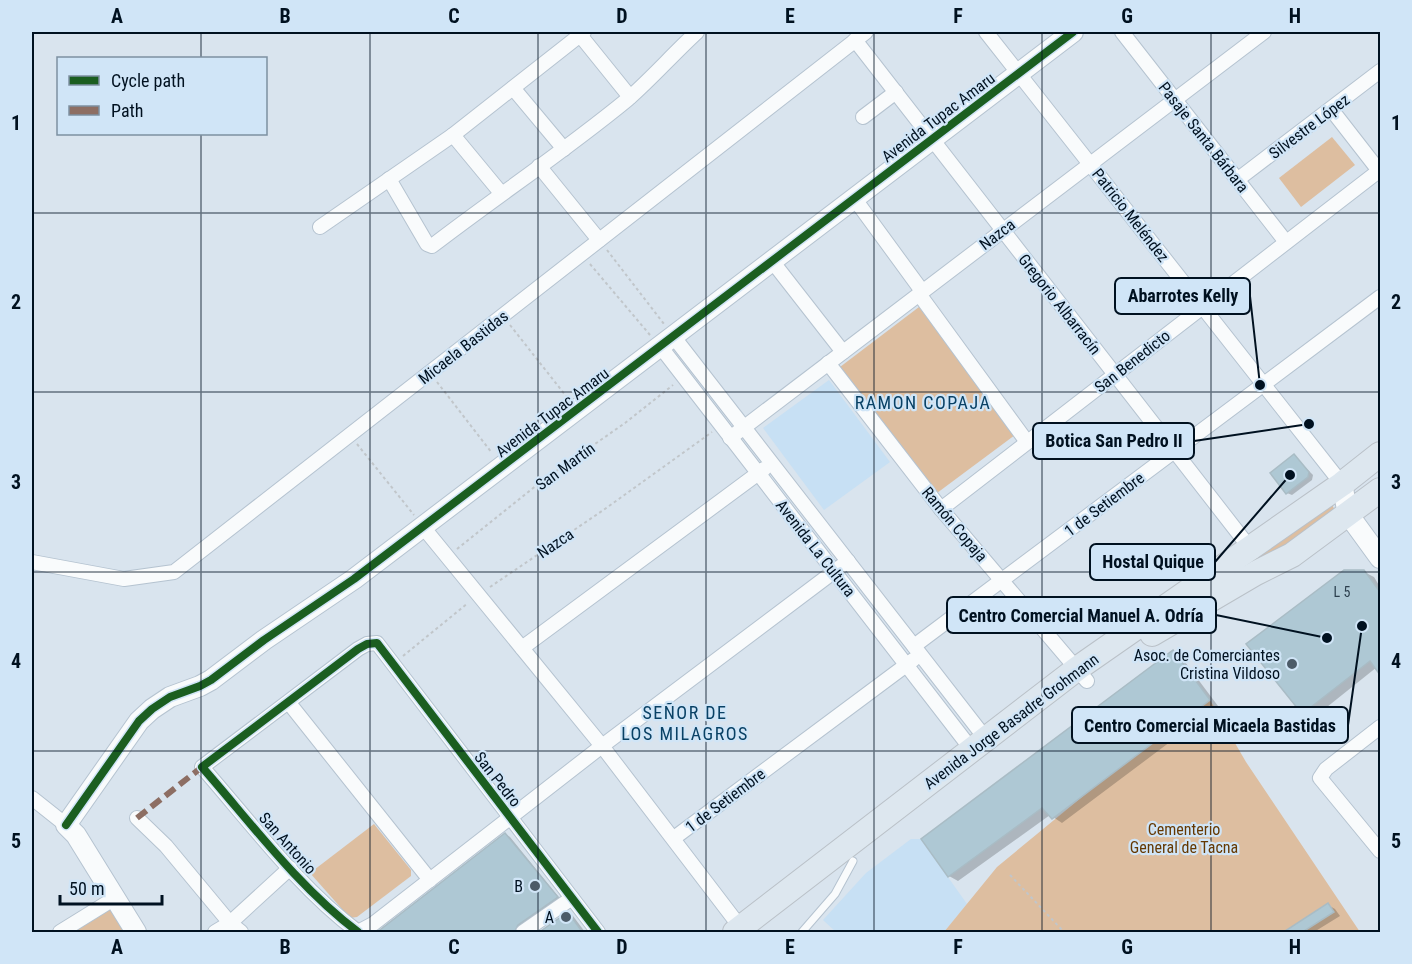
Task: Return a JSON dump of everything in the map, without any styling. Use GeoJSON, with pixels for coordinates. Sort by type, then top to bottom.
{"type":"FeatureCollection","features":[{"type":"Feature","properties":{"kind":"highway","name":"Avenida Jorge Basadre Grohmann"},"geometry":{"type":"LineString","coordinates":[[746,931],[853,861],[1083,675],[1250,548],[1342,484],[1380,454]]}},
{"type":"Feature","properties":{"kind":"highway","name":"Avenida Jorge Basadre Grohmann"},"geometry":{"type":"LineString","coordinates":[[746,931],[979,744],[1083,675],[1265,568],[1292,555],[1348,514],[1377,500]]}},
{"type":"Feature","properties":{"kind":"street","name":"Patricio Meléndez"},"geometry":{"type":"LineString","coordinates":[[987,32],[1342,484]]}},
{"type":"Feature","properties":{"kind":"street","name":"Avenida Tupac Amaru"},"geometry":{"type":"LineString","coordinates":[[66,825],[139,722],[152,709],[170,697],[201,686],[354,579],[1073,32]]}},
{"type":"Feature","properties":{"kind":"street","name":"Pasaje Santa Bárbara"},"geometry":{"type":"LineString","coordinates":[[1122,32],[1286,242]]}},
{"type":"Feature","properties":{"kind":"street","name":"Nazca"},"geometry":{"type":"LineString","coordinates":[[730,438],[1264,32]]}},
{"type":"Feature","properties":{"kind":"street"},"geometry":{"type":"LineString","coordinates":[[320,227],[453,135],[582,33],[630,98]]}},
{"type":"Feature","properties":{"kind":"street"},"geometry":{"type":"LineString","coordinates":[[389,179],[429,246],[432,246],[630,98],[690,34]]}},
{"type":"Feature","properties":{"kind":"street","name":"Gregorio Albarracín"},"geometry":{"type":"LineString","coordinates":[[860,36],[896,92],[1265,568]]}},
{"type":"Feature","properties":{"kind":"street","name":"Micaela Bastidas"},"geometry":{"type":"LineString","coordinates":[[32,562],[124,579],[174,572],[860,36]]}},
{"type":"Feature","properties":{"kind":"street","name":"Silvestre López"},"geometry":{"type":"LineString","coordinates":[[1237,180],[1380,71]]}},
{"type":"Feature","properties":{"kind":"street"},"geometry":{"type":"LineString","coordinates":[[513,88],[564,149]]}},
{"type":"Feature","properties":{"kind":"street"},"geometry":{"type":"LineString","coordinates":[[863,117],[896,92]]}},
{"type":"Feature","properties":{"kind":"street"},"geometry":{"type":"LineString","coordinates":[[1331,109],[1380,171]]}},
{"type":"Feature","properties":{"kind":"street"},"geometry":{"type":"LineString","coordinates":[[453,135],[501,193]]}},
{"type":"Feature","properties":{"kind":"street"},"geometry":{"type":"LineString","coordinates":[[539,166],[599,240]]}},
{"type":"Feature","properties":{"kind":"street","name":"San Benedicto"},"geometry":{"type":"LineString","coordinates":[[941,508],[1380,171]]}},
{"type":"Feature","properties":{"kind":"street"},"geometry":{"type":"LineString","coordinates":[[854,198],[1027,442]]}},
{"type":"Feature","properties":{"kind":"street"},"geometry":{"type":"LineString","coordinates":[[772,261],[843,352]]}},
{"type":"Feature","properties":{"kind":"street","name":"1 de Setiembre"},"geometry":{"type":"LineString","coordinates":[[674,838],[907,666],[917,650],[1003,580],[1380,297]]}},
{"type":"Feature","properties":{"kind":"street","name":"Avenida La Cultura"},"geometry":{"type":"LineString","coordinates":[[667,341],[684,377],[730,438],[907,666],[979,744]]}},
{"type":"Feature","properties":{"kind":"street","name":"Avenida La Cultura"},"geometry":{"type":"LineString","coordinates":[[667,341],[744,427],[917,650],[979,744]]}},
{"type":"Feature","properties":{"kind":"street","name":"Ramón Copaja"},"geometry":{"type":"LineString","coordinates":[[828,363],[941,508],[1083,675]]}},
{"type":"Feature","properties":{"kind":"street"},"geometry":{"type":"LineString","coordinates":[[522,648],[772,463]]}},
{"type":"Feature","properties":{"kind":"street"},"geometry":{"type":"LineString","coordinates":[[1342,484],[1377,500]]}},
{"type":"Feature","properties":{"kind":"street"},"geometry":{"type":"LineString","coordinates":[[1342,484],[1348,514],[1380,558]]}},
{"type":"Feature","properties":{"kind":"street"},"geometry":{"type":"LineString","coordinates":[[423,526],[602,746],[746,931]]}},
{"type":"Feature","properties":{"kind":"street"},"geometry":{"type":"LineString","coordinates":[[358,932],[373,924],[602,746],[848,561]]}},
{"type":"Feature","properties":{"kind":"street","name":"San Pedro"},"geometry":{"type":"LineString","coordinates":[[289,703],[358,649],[367,644],[377,643],[598,933]]}},
{"type":"Feature","properties":{"kind":"street"},"geometry":{"type":"LineString","coordinates":[[289,703],[430,880]]}},
{"type":"Feature","properties":{"kind":"street","name":"San Antonio"},"geometry":{"type":"LineString","coordinates":[[289,703],[202,767],[290,868],[339,918],[358,932]]}},
{"type":"Feature","properties":{"kind":"street"},"geometry":{"type":"LineString","coordinates":[[1379,847],[1320,778],[1326,769],[1380,727]]}},
{"type":"Feature","properties":{"kind":"street"},"geometry":{"type":"LineString","coordinates":[[32,798],[76,836],[136,933]]}},
{"type":"Feature","properties":{"kind":"street"},"geometry":{"type":"LineString","coordinates":[[137,818],[166,846],[236,928]]}},
{"type":"Feature","properties":{"kind":"street"},"geometry":{"type":"LineString","coordinates":[[215,933],[236,928],[290,868]]}},
{"type":"Feature","properties":{"kind":"street"},"geometry":{"type":"LineString","coordinates":[[60,933],[115,898]]}},
{"type":"Feature","properties":{"kind":"street"},"geometry":{"type":"LineString","coordinates":[[523,933],[572,898]]}},
{"type":"Feature","properties":{"kind":"lane"},"geometry":{"type":"LineString","coordinates":[[802,933],[835,894],[853,861]]}},
{"type":"Feature","properties":{"kind":"path"},"geometry":{"type":"LineString","coordinates":[[599,240],[667,341]]}},
{"type":"Feature","properties":{"kind":"path"},"geometry":{"type":"LineString","coordinates":[[582,254],[667,341]]}},
{"type":"Feature","properties":{"kind":"path"},"geometry":{"type":"LineString","coordinates":[[502,316],[577,409]]}},
{"type":"Feature","properties":{"kind":"path"},"geometry":{"type":"LineString","coordinates":[[429,373],[502,467]]}},
{"type":"Feature","properties":{"kind":"path"},"geometry":{"type":"LineString","coordinates":[[350,435],[423,526]]}},
{"type":"Feature","properties":{"kind":"path"},"geometry":{"type":"LineString","coordinates":[[1010,875],[1064,933]]}},
{"type":"Feature","properties":{"kind":"shaded area"},"geometry":{"type":"Polygon","coordinates":[[[829,380],[890,462],[824,510],[763,428],[829,380]]]}},
{"type":"Feature","properties":{"kind":"shaded area"},"geometry":{"type":"Polygon","coordinates":[[[911,839],[921,839],[967,904],[944,932],[836,932],[823,920],[866,873],[911,839]]]}},
{"type":"Feature","properties":{"kind":"green space"},"geometry":{"type":"Polygon","coordinates":[[[1332,137],[1355,165],[1301,207],[1279,178],[1332,137]]]}},
{"type":"Feature","properties":{"kind":"green space"},"geometry":{"type":"Polygon","coordinates":[[[919,307],[1015,435],[933,494],[840,367],[919,307]]]}},
{"type":"Feature","properties":{"kind":"green space"},"geometry":{"type":"Polygon","coordinates":[[[1332,504],[1334,509],[1274,555],[1230,573],[1332,504]]]}},
{"type":"Feature","properties":{"kind":"green space","name":"Cementerio General de Tacna"},"geometry":{"type":"Polygon","coordinates":[[[1210,700],[1246,762],[1360,932],[944,932],[997,867],[1093,788],[1210,700]]]}},
{"type":"Feature","properties":{"kind":"green space"},"geometry":{"type":"Polygon","coordinates":[[[374,824],[411,870],[411,876],[357,917],[350,918],[310,873],[374,824]]]}},
{"type":"Feature","properties":{"kind":"green space"},"geometry":{"type":"Polygon","coordinates":[[[110,909],[125,932],[73,932],[110,909]]]}},
{"type":"Feature","properties":{"kind":"building"},"geometry":{"type":"Polygon","coordinates":[[[1294,454],[1309,472],[1308,477],[1286,494],[1270,473],[1294,454]]]}},
{"type":"Feature","properties":{"kind":"building"},"geometry":{"type":"Polygon","coordinates":[[[1344,570],[1364,570],[1380,592],[1380,675],[1370,661],[1302,714],[1246,644],[1344,570]]]}},
{"type":"Feature","properties":{"kind":"building"},"geometry":{"type":"Polygon","coordinates":[[[1173,650],[1210,700],[1052,819],[1042,808],[948,877],[921,839],[1173,650]]]}},
{"type":"Feature","properties":{"kind":"building"},"geometry":{"type":"Polygon","coordinates":[[[505,833],[558,897],[518,925],[514,933],[376,933],[505,833]]]}},
{"type":"Feature","properties":{"kind":"building"},"geometry":{"type":"Polygon","coordinates":[[[1328,903],[1334,912],[1301,933],[1282,933],[1328,903]]]}},
{"type":"Feature","properties":{"kind":"building","name":"A"},"geometry":{"type":"Polygon","coordinates":[[[568,912],[583,933],[538,933],[568,912]]]}},
{"type":"Feature","properties":{"kind":"marked path"},"geometry":{"type":"LineString","coordinates":[[137,818],[202,767]]}},
{"type":"Feature","properties":{"kind":"cycle path"},"geometry":{"type":"LineString","coordinates":[[66,825],[139,721],[152,709],[170,697],[211,680],[264,640],[354,579],[1073,32]]}},
{"type":"Feature","properties":{"kind":"cycle path"},"geometry":{"type":"LineString","coordinates":[[358,932],[336,915],[296,875],[202,767],[358,649],[367,644],[377,643],[598,932]]}},
{"type":"Feature","properties":{"kind":"place","name":"Abarrotes Kelly"},"geometry":{"type":"Point","coordinates":[1260,385]}},
{"type":"Feature","properties":{"kind":"place","name":"Botica San Pedro II"},"geometry":{"type":"Point","coordinates":[1309,424]}},
{"type":"Feature","properties":{"kind":"place","name":"Hostal Quique"},"geometry":{"type":"Point","coordinates":[1290,475]}},
{"type":"Feature","properties":{"kind":"place","name":"Centro Comercial Micaela Bastidas"},"geometry":{"type":"Point","coordinates":[1362,626]}},
{"type":"Feature","properties":{"kind":"place","name":"Centro Comercial Manuel A. Odría"},"geometry":{"type":"Point","coordinates":[1327,638]}},
{"type":"Feature","properties":{"kind":"place","name":"Asoc. de Comerciantes Cristina Vildoso"},"geometry":{"type":"Point","coordinates":[1292,664]}},
{"type":"Feature","properties":{"kind":"place","name":"B"},"geometry":{"type":"Point","coordinates":[535,886]}},
{"type":"Feature","properties":{"kind":"place","name":"A"},"geometry":{"type":"Point","coordinates":[566,917]}},
{"type":"Feature","properties":{"kind":"district","name":"RAMON COPAJA"},"geometry":{"type":"Point","coordinates":[923,403]}},
{"type":"Feature","properties":{"kind":"district","name":"SEÑOR DE LOS MILAGROS"},"geometry":{"type":"Point","coordinates":[685,723]}}]}
